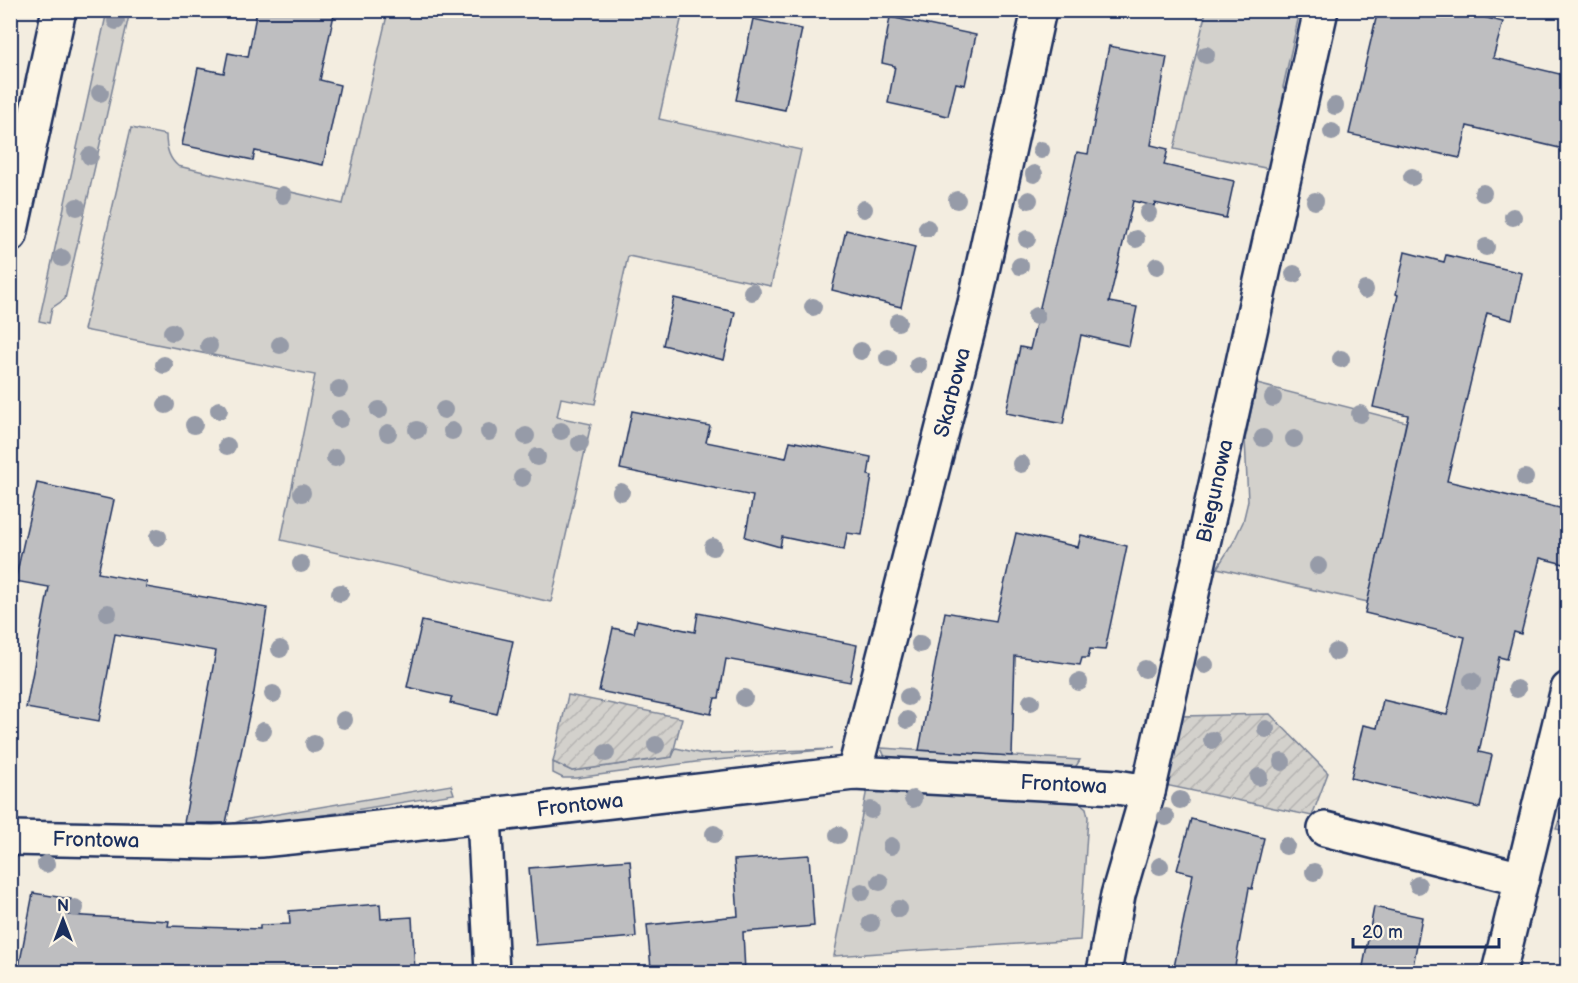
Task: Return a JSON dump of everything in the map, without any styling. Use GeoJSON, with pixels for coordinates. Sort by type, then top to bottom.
{"type":"FeatureCollection","features":[{"type":"Feature","properties":{"kind":"street"},"geometry":{"type":"LineString","coordinates":[[10,235],[58,10]]}},
{"type":"Feature","properties":{"kind":"street","name":"Skarbowa"},"geometry":{"type":"LineString","coordinates":[[854,773],[975,303],[1039,10]]}},
{"type":"Feature","properties":{"kind":"street","name":"Biegunowa"},"geometry":{"type":"LineString","coordinates":[[1104,972],[1118,895],[1148,792],[1321,10]]}},
{"type":"Feature","properties":{"kind":"street"},"geometry":{"type":"LineString","coordinates":[[1499,972],[1568,689]]}},
{"type":"Feature","properties":{"kind":"street","name":"Frontowa"},"geometry":{"type":"LineString","coordinates":[[10,838],[213,842],[261,840],[854,773],[1117,787],[1148,792]]}},
{"type":"Feature","properties":{"kind":"street"},"geometry":{"type":"LineString","coordinates":[[484,816],[492,972]]}},
{"type":"Feature","properties":{"kind":"street"},"geometry":{"type":"LineString","coordinates":[[1325,829],[1522,879]]}},
{"type":"Feature","properties":{"kind":"shaded area"},"geometry":{"type":"Polygon","coordinates":[[[107,11],[130,11],[65,299],[52,308],[49,323],[39,321],[107,11]]]}},
{"type":"Feature","properties":{"kind":"shaded area"},"geometry":{"type":"Polygon","coordinates":[[[388,11],[683,11],[659,119],[801,150],[771,286],[628,256],[595,404],[561,398],[557,417],[591,424],[551,602],[281,540],[315,375],[84,330],[131,128],[166,135],[168,152],[178,166],[343,204],[388,11]]]}},
{"type":"Feature","properties":{"kind":"shaded area"},"geometry":{"type":"Polygon","coordinates":[[[1206,11],[1300,11],[1283,87],[1289,96],[1270,169],[1174,149],[1206,11]]]}},
{"type":"Feature","properties":{"kind":"shaded area"},"geometry":{"type":"Polygon","coordinates":[[[1257,384],[1406,422],[1368,602],[1217,568],[1243,522],[1248,501],[1245,439],[1257,384]]]}},
{"type":"Feature","properties":{"kind":"shaded area"},"geometry":{"type":"Polygon","coordinates":[[[568,695],[682,718],[672,757],[572,771],[553,762],[568,695]]]}},
{"type":"Feature","properties":{"kind":"shaded area"},"geometry":{"type":"Polygon","coordinates":[[[1270,714],[1328,773],[1312,816],[1165,785],[1182,716],[1270,714]]]}},
{"type":"Feature","properties":{"kind":"shaded area"},"geometry":{"type":"Polygon","coordinates":[[[676,748],[703,754],[832,749],[696,762],[576,778],[563,778],[553,773],[553,762],[572,771],[672,757],[676,748]]]}},
{"type":"Feature","properties":{"kind":"shaded area"},"geometry":{"type":"Polygon","coordinates":[[[881,748],[1080,760],[1071,774],[901,765],[885,757],[881,748]]]}},
{"type":"Feature","properties":{"kind":"shaded area"},"geometry":{"type":"Polygon","coordinates":[[[451,785],[454,794],[238,829],[225,826],[243,820],[451,785]]]}},
{"type":"Feature","properties":{"kind":"shaded area"},"geometry":{"type":"Polygon","coordinates":[[[867,789],[1080,803],[1086,808],[1088,817],[1080,940],[834,956],[867,789]]]}},
{"type":"Feature","properties":{"kind":"shaded area"},"geometry":{"type":"Polygon","coordinates":[[[1565,804],[1567,804],[1567,831],[1556,829],[1565,804]]]}},
{"type":"Feature","properties":{"kind":"building"},"geometry":{"type":"Polygon","coordinates":[[[257,10],[335,10],[320,80],[340,85],[323,165],[255,151],[253,160],[182,145],[198,68],[224,73],[228,53],[248,57],[257,10]]]}},
{"type":"Feature","properties":{"kind":"building"},"geometry":{"type":"Polygon","coordinates":[[[1378,10],[1455,10],[1503,22],[1493,58],[1568,76],[1568,150],[1467,126],[1460,158],[1349,134],[1378,10]]]}},
{"type":"Feature","properties":{"kind":"building"},"geometry":{"type":"Polygon","coordinates":[[[890,17],[976,35],[965,85],[956,83],[948,116],[888,103],[895,66],[882,63],[890,17]]]}},
{"type":"Feature","properties":{"kind":"building"},"geometry":{"type":"Polygon","coordinates":[[[753,19],[802,29],[785,110],[736,100],[753,19]]]}},
{"type":"Feature","properties":{"kind":"building"},"geometry":{"type":"Polygon","coordinates":[[[1109,46],[1167,57],[1151,145],[1168,149],[1164,165],[1234,181],[1226,218],[1155,203],[1154,206],[1133,201],[1109,302],[1137,307],[1129,346],[1081,335],[1063,424],[1006,413],[1020,347],[1030,349],[1077,152],[1088,154],[1109,46]]]}},
{"type":"Feature","properties":{"kind":"building"},"geometry":{"type":"Polygon","coordinates":[[[846,230],[915,247],[901,307],[832,290],[846,230]]]}},
{"type":"Feature","properties":{"kind":"building"},"geometry":{"type":"Polygon","coordinates":[[[1405,252],[1444,262],[1446,255],[1522,273],[1512,320],[1487,313],[1447,481],[1568,510],[1568,565],[1540,558],[1521,634],[1514,632],[1507,659],[1499,657],[1479,752],[1492,755],[1480,808],[1351,778],[1363,725],[1377,728],[1383,700],[1447,715],[1465,637],[1365,613],[1408,415],[1373,407],[1398,295],[1396,294],[1405,252]]]}},
{"type":"Feature","properties":{"kind":"building"},"geometry":{"type":"Polygon","coordinates":[[[674,298],[735,312],[724,360],[663,345],[674,298]]]}},
{"type":"Feature","properties":{"kind":"building"},"geometry":{"type":"Polygon","coordinates":[[[632,411],[710,426],[706,442],[786,458],[790,441],[871,457],[868,475],[872,476],[862,535],[847,533],[844,550],[782,537],[780,547],[745,537],[753,496],[620,469],[632,411]]]}},
{"type":"Feature","properties":{"kind":"building"},"geometry":{"type":"Polygon","coordinates":[[[37,483],[114,500],[98,573],[147,582],[146,587],[267,608],[254,692],[226,823],[184,823],[216,651],[115,634],[99,721],[26,708],[49,587],[15,581],[37,483]]]}},
{"type":"Feature","properties":{"kind":"building"},"geometry":{"type":"Polygon","coordinates":[[[1016,533],[1078,547],[1081,535],[1127,546],[1105,650],[1090,649],[1088,658],[1082,658],[1080,665],[1015,656],[1012,756],[919,750],[945,612],[996,621],[1016,533]]]}},
{"type":"Feature","properties":{"kind":"building"},"geometry":{"type":"Polygon","coordinates":[[[698,613],[857,645],[850,682],[726,659],[719,698],[715,698],[711,714],[599,691],[613,628],[634,633],[637,620],[695,632],[698,613]]]}},
{"type":"Feature","properties":{"kind":"building"},"geometry":{"type":"Polygon","coordinates":[[[422,621],[513,641],[497,714],[450,703],[452,697],[407,687],[422,621]]]}},
{"type":"Feature","properties":{"kind":"building"},"geometry":{"type":"Polygon","coordinates":[[[1191,819],[1264,838],[1252,889],[1249,888],[1234,972],[1173,972],[1193,874],[1177,870],[1191,819]]]}},
{"type":"Feature","properties":{"kind":"building"},"geometry":{"type":"Polygon","coordinates":[[[809,855],[814,926],[743,932],[745,972],[677,972],[676,966],[651,968],[647,925],[738,916],[734,860],[809,855]]]}},
{"type":"Feature","properties":{"kind":"building"},"geometry":{"type":"Polygon","coordinates":[[[630,860],[636,937],[536,945],[529,868],[630,860]]]}},
{"type":"Feature","properties":{"kind":"building"},"geometry":{"type":"Polygon","coordinates":[[[33,893],[71,899],[68,915],[169,921],[168,926],[260,929],[260,925],[290,924],[289,911],[380,904],[381,919],[412,917],[415,972],[18,972],[33,893]]]}},
{"type":"Feature","properties":{"kind":"building"},"geometry":{"type":"Polygon","coordinates":[[[1374,907],[1422,917],[1412,972],[1362,972],[1374,907]]]}}]}
